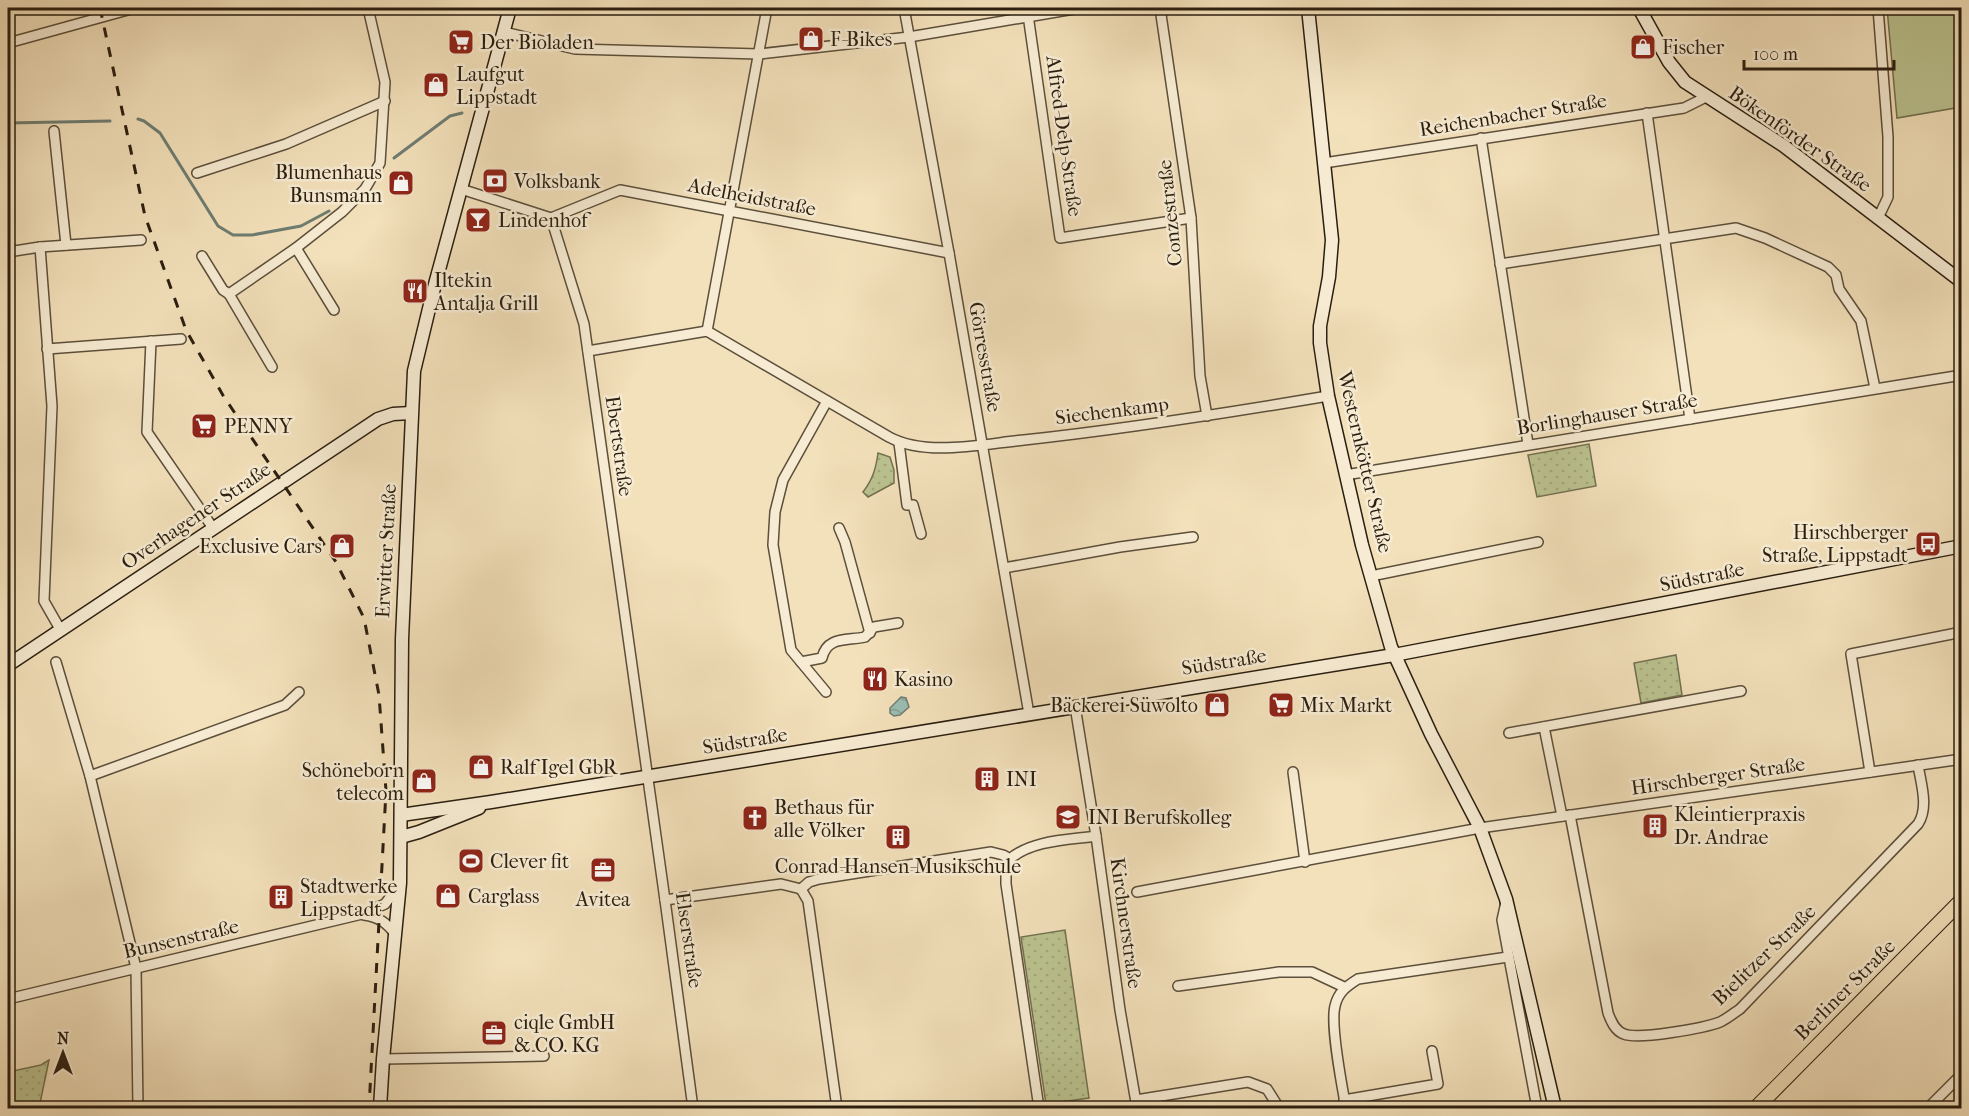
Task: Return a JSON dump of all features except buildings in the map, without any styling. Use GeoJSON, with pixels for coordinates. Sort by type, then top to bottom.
{"type":"FeatureCollection","features":[{"type":"Feature","properties":{"kind":"main road","name":"Erwitter Straße"},"geometry":{"type":"LineString","coordinates":[[380,1108],[400,883],[402,639],[411,413],[417,356],[510,8]]}},
{"type":"Feature","properties":{"kind":"main road","name":"Westernkötter Straße"},"geometry":{"type":"LineString","coordinates":[[1308,8],[1332,240],[1329,278],[1320,326],[1320,343],[1328,396],[1345,475],[1394,655],[1431,735],[1480,828],[1506,899],[1555,1108]]}},
{"type":"Feature","properties":{"kind":"main road","name":"Bökenförder Straße"},"geometry":{"type":"LineString","coordinates":[[1639,8],[1669,62],[1685,82],[1784,146],[1962,282]]}},
{"type":"Feature","properties":{"kind":"main road","name":"Overhagener Straße"},"geometry":{"type":"LineString","coordinates":[[8,665],[378,419],[393,414],[411,413]]}},
{"type":"Feature","properties":{"kind":"main road","name":"Südstraße"},"geometry":{"type":"LineString","coordinates":[[401,815],[1394,655],[1962,546]]}},
{"type":"Feature","properties":{"kind":"main road","name":"Südstraße"},"geometry":{"type":"LineString","coordinates":[[401,837],[419,832],[491,802]]}},
{"type":"Feature","properties":{"kind":"main road","name":"Berliner Straße"},"geometry":{"type":"LineString","coordinates":[[1756,1108],[1962,900]]}},
{"type":"Feature","properties":{"kind":"street"},"geometry":{"type":"LineString","coordinates":[[8,44],[135,8]]}},
{"type":"Feature","properties":{"kind":"street"},"geometry":{"type":"LineString","coordinates":[[229,294],[296,248],[342,212],[365,189],[380,163],[386,101],[385,82],[368,8]]}},
{"type":"Feature","properties":{"kind":"street"},"geometry":{"type":"LineString","coordinates":[[588,351],[706,330],[766,8]]}},
{"type":"Feature","properties":{"kind":"street","name":"Görresstraße"},"geometry":{"type":"LineString","coordinates":[[904,8],[1029,714]]}},
{"type":"Feature","properties":{"kind":"street"},"geometry":{"type":"LineString","coordinates":[[504,32],[574,49],[759,54],[909,37],[1028,12],[1080,8]]}},
{"type":"Feature","properties":{"kind":"street","name":"Conzestraße"},"geometry":{"type":"LineString","coordinates":[[1160,8],[1191,218],[1200,376],[1207,416]]}},
{"type":"Feature","properties":{"kind":"street"},"geometry":{"type":"LineString","coordinates":[[1878,8],[1888,137],[1888,197],[1878,218]]}},
{"type":"Feature","properties":{"kind":"street","name":"Alfred-Delp-Straße"},"geometry":{"type":"LineString","coordinates":[[1028,12],[1060,238],[1191,218]]}},
{"type":"Feature","properties":{"kind":"street","name":"Reichenbacher Straße"},"geometry":{"type":"LineString","coordinates":[[1324,163],[1684,108],[1706,97]]}},
{"type":"Feature","properties":{"kind":"street"},"geometry":{"type":"LineString","coordinates":[[197,173],[286,144],[386,101]]}},
{"type":"Feature","properties":{"kind":"street"},"geometry":{"type":"LineString","coordinates":[[1647,113],[1690,419]]}},
{"type":"Feature","properties":{"kind":"street"},"geometry":{"type":"LineString","coordinates":[[54,130],[66,245]]}},
{"type":"Feature","properties":{"kind":"street"},"geometry":{"type":"LineString","coordinates":[[1481,138],[1528,444]]}},
{"type":"Feature","properties":{"kind":"street"},"geometry":{"type":"LineString","coordinates":[[461,189],[551,218]]}},
{"type":"Feature","properties":{"kind":"street","name":"Adelheidstraße"},"geometry":{"type":"LineString","coordinates":[[551,218],[620,190],[949,253]]}},
{"type":"Feature","properties":{"kind":"street","name":"Ebertstraße"},"geometry":{"type":"LineString","coordinates":[[551,218],[584,324],[648,776]]}},
{"type":"Feature","properties":{"kind":"street"},"geometry":{"type":"LineString","coordinates":[[1500,264],[1659,242],[1664,239],[1736,228],[1765,238],[1828,267],[1836,275],[1839,289],[1861,321],[1875,388]]}},
{"type":"Feature","properties":{"kind":"street"},"geometry":{"type":"LineString","coordinates":[[8,252],[40,246],[141,240]]}},
{"type":"Feature","properties":{"kind":"street"},"geometry":{"type":"LineString","coordinates":[[40,246],[52,406],[44,601],[60,629]]}},
{"type":"Feature","properties":{"kind":"street"},"geometry":{"type":"LineString","coordinates":[[296,248],[334,310]]}},
{"type":"Feature","properties":{"kind":"street"},"geometry":{"type":"LineString","coordinates":[[202,256],[223,290],[229,294],[272,367]]}},
{"type":"Feature","properties":{"kind":"street","name":"Siechenkamp"},"geometry":{"type":"LineString","coordinates":[[706,330],[899,443],[913,446],[946,447],[1095,432],[1328,396]]}},
{"type":"Feature","properties":{"kind":"street"},"geometry":{"type":"LineString","coordinates":[[47,349],[181,339]]}},
{"type":"Feature","properties":{"kind":"street"},"geometry":{"type":"LineString","coordinates":[[151,341],[147,432],[213,528]]}},
{"type":"Feature","properties":{"kind":"street","name":"Borlinghauser Straße"},"geometry":{"type":"LineString","coordinates":[[1345,475],[1962,375]]}},
{"type":"Feature","properties":{"kind":"street"},"geometry":{"type":"LineString","coordinates":[[826,401],[783,480],[775,512],[773,545],[791,650],[826,692]]}},
{"type":"Feature","properties":{"kind":"street"},"geometry":{"type":"LineString","coordinates":[[899,443],[907,505],[913,505],[921,534]]}},
{"type":"Feature","properties":{"kind":"street"},"geometry":{"type":"LineString","coordinates":[[839,528],[870,633]]}},
{"type":"Feature","properties":{"kind":"street"},"geometry":{"type":"LineString","coordinates":[[1004,568],[1120,547],[1193,537]]}},
{"type":"Feature","properties":{"kind":"street"},"geometry":{"type":"LineString","coordinates":[[1371,576],[1538,542]]}},
{"type":"Feature","properties":{"kind":"street"},"geometry":{"type":"LineString","coordinates":[[801,662],[822,658],[829,643],[862,638],[874,627],[898,623]]}},
{"type":"Feature","properties":{"kind":"street"},"geometry":{"type":"LineString","coordinates":[[1870,772],[1851,654],[1962,632]]}},
{"type":"Feature","properties":{"kind":"street"},"geometry":{"type":"LineString","coordinates":[[56,662],[90,776],[136,968],[138,1108]]}},
{"type":"Feature","properties":{"kind":"street"},"geometry":{"type":"LineString","coordinates":[[1509,734],[1741,691]]}},
{"type":"Feature","properties":{"kind":"street"},"geometry":{"type":"LineString","coordinates":[[90,776],[285,705],[300,693]]}},
{"type":"Feature","properties":{"kind":"street","name":"Kirchnerstraße"},"geometry":{"type":"LineString","coordinates":[[1074,706],[1136,1104]]}},
{"type":"Feature","properties":{"kind":"street","name":"Bielitzer Straße"},"geometry":{"type":"LineString","coordinates":[[1544,727],[1566,815],[1612,1024],[1622,1034],[1635,1037],[1709,1026],[1723,1021],[1740,1009],[1917,824],[1922,817],[1924,807],[1918,765]]}},
{"type":"Feature","properties":{"kind":"street","name":"Hirschberger Straße"},"geometry":{"type":"LineString","coordinates":[[1137,892],[1480,828],[1962,759]]}},
{"type":"Feature","properties":{"kind":"street"},"geometry":{"type":"LineString","coordinates":[[1293,772],[1305,861]]}},
{"type":"Feature","properties":{"kind":"street","name":"Elserstraße"},"geometry":{"type":"LineString","coordinates":[[648,776],[693,1108]]}},
{"type":"Feature","properties":{"kind":"street"},"geometry":{"type":"LineString","coordinates":[[1039,1108],[1006,884],[1006,870],[1010,859],[1019,851],[1029,847],[1096,836]]}},
{"type":"Feature","properties":{"kind":"street"},"geometry":{"type":"LineString","coordinates":[[801,889],[809,882],[819,879],[948,858],[991,852],[1010,859]]}},
{"type":"Feature","properties":{"kind":"street","name":"Bunsenstraße"},"geometry":{"type":"LineString","coordinates":[[8,999],[362,914],[385,904],[392,898],[400,883]]}},
{"type":"Feature","properties":{"kind":"street"},"geometry":{"type":"LineString","coordinates":[[665,900],[780,884],[801,889],[808,901],[837,1108]]}},
{"type":"Feature","properties":{"kind":"street","name":"Westernkötter Straße"},"geometry":{"type":"LineString","coordinates":[[1506,899],[1502,920],[1537,1108]]}},
{"type":"Feature","properties":{"kind":"street"},"geometry":{"type":"LineString","coordinates":[[362,914],[380,919],[396,935]]}},
{"type":"Feature","properties":{"kind":"street"},"geometry":{"type":"LineString","coordinates":[[1432,1051],[1438,1084],[1345,1104],[1334,1020],[1335,1005],[1344,987],[1358,979],[1508,957]]}},
{"type":"Feature","properties":{"kind":"street"},"geometry":{"type":"LineString","coordinates":[[1178,986],[1279,972],[1312,972],[1344,987]]}},
{"type":"Feature","properties":{"kind":"street"},"geometry":{"type":"LineString","coordinates":[[383,1059],[544,1056]]}},
{"type":"Feature","properties":{"kind":"street"},"geometry":{"type":"LineString","coordinates":[[1928,1108],[1962,1074]]}},
{"type":"Feature","properties":{"kind":"street"},"geometry":{"type":"LineString","coordinates":[[1136,1104],[1248,1082],[1267,1089],[1279,1108]]}},
{"type":"Feature","properties":{"kind":"green space"},"geometry":{"type":"Polygon","coordinates":[[[1887,8],[1961,8],[1961,107],[1897,118],[1887,8]]]}},
{"type":"Feature","properties":{"kind":"green space"},"geometry":{"type":"Polygon","coordinates":[[[1589,444],[1596,486],[1537,497],[1528,455],[1589,444]]]}},
{"type":"Feature","properties":{"kind":"green space"},"geometry":{"type":"Polygon","coordinates":[[[878,453],[890,457],[894,470],[894,483],[868,497],[863,492],[874,473],[878,453]]]}},
{"type":"Feature","properties":{"kind":"green space"},"geometry":{"type":"Polygon","coordinates":[[[1676,655],[1682,695],[1641,703],[1634,663],[1676,655]]]}},
{"type":"Feature","properties":{"kind":"green space"},"geometry":{"type":"Polygon","coordinates":[[[1065,930],[1089,1098],[1046,1104],[1021,937],[1065,930]]]}},
{"type":"Feature","properties":{"kind":"green space"},"geometry":{"type":"Polygon","coordinates":[[[49,1060],[39,1108],[8,1108],[8,1072],[41,1065],[49,1060]]]}},
{"type":"Feature","properties":{"kind":"water"},"geometry":{"type":"Polygon","coordinates":[[[901,697],[906,698],[909,707],[900,715],[894,716],[890,713],[890,708],[901,697]]]}},
{"type":"Feature","properties":{"kind":"waterway"},"geometry":{"type":"LineString","coordinates":[[394,158],[450,116],[462,113]]}},
{"type":"Feature","properties":{"kind":"waterway"},"geometry":{"type":"LineString","coordinates":[[138,119],[160,133],[218,226],[233,235],[252,235],[301,226],[329,211]]}},
{"type":"Feature","properties":{"kind":"waterway"},"geometry":{"type":"LineString","coordinates":[[8,123],[110,121]]}},
{"type":"Feature","properties":{"kind":"railway"},"geometry":{"type":"LineString","coordinates":[[100,8],[145,216],[186,330],[224,397],[336,562],[364,618],[379,695],[386,791],[369,1108]]}},
{"type":"Feature","properties":{"kind":"place","name":"F-Bikes"},"geometry":{"type":"Point","coordinates":[811,39]}},
{"type":"Feature","properties":{"kind":"place","name":"Der Bioladen"},"geometry":{"type":"Point","coordinates":[461,42]}},
{"type":"Feature","properties":{"kind":"place","name":"Fischer"},"geometry":{"type":"Point","coordinates":[1643,47]}},
{"type":"Feature","properties":{"kind":"place","name":"Laufgut Lippstadt"},"geometry":{"type":"Point","coordinates":[436,85]}},
{"type":"Feature","properties":{"kind":"place","name":"Volksbank"},"geometry":{"type":"Point","coordinates":[495,181]}},
{"type":"Feature","properties":{"kind":"place","name":"Blumenhaus Bunsmann"},"geometry":{"type":"Point","coordinates":[401,183]}},
{"type":"Feature","properties":{"kind":"place","name":"Lindenhof"},"geometry":{"type":"Point","coordinates":[478,220]}},
{"type":"Feature","properties":{"kind":"place","name":"Iltekin Antalja Grill"},"geometry":{"type":"Point","coordinates":[415,291]}},
{"type":"Feature","properties":{"kind":"place","name":"PENNY"},"geometry":{"type":"Point","coordinates":[204,426]}},
{"type":"Feature","properties":{"kind":"place","name":"Hirschberger Straße, Lippstadt"},"geometry":{"type":"Point","coordinates":[1928,544]}},
{"type":"Feature","properties":{"kind":"place","name":"Exclusive Cars"},"geometry":{"type":"Point","coordinates":[342,546]}},
{"type":"Feature","properties":{"kind":"place","name":"Kasino"},"geometry":{"type":"Point","coordinates":[875,679]}},
{"type":"Feature","properties":{"kind":"place","name":"Bäckerei Süwolto"},"geometry":{"type":"Point","coordinates":[1217,705]}},
{"type":"Feature","properties":{"kind":"place","name":"Mix Markt"},"geometry":{"type":"Point","coordinates":[1281,705]}},
{"type":"Feature","properties":{"kind":"place","name":"Ralf Igel GbR"},"geometry":{"type":"Point","coordinates":[481,767]}},
{"type":"Feature","properties":{"kind":"place","name":"INI"},"geometry":{"type":"Point","coordinates":[987,779]}},
{"type":"Feature","properties":{"kind":"place","name":"Schöneborn telecom"},"geometry":{"type":"Point","coordinates":[424,781]}},
{"type":"Feature","properties":{"kind":"place","name":"INI Berufskolleg"},"geometry":{"type":"Point","coordinates":[1068,817]}},
{"type":"Feature","properties":{"kind":"place","name":"Bethaus für alle Völker"},"geometry":{"type":"Point","coordinates":[755,818]}},
{"type":"Feature","properties":{"kind":"place","name":"Kleintierpraxis Dr. Andrae"},"geometry":{"type":"Point","coordinates":[1655,826]}},
{"type":"Feature","properties":{"kind":"place","name":"Conrad-Hansen-Musikschule"},"geometry":{"type":"Point","coordinates":[898,837]}},
{"type":"Feature","properties":{"kind":"place","name":"Clever fit"},"geometry":{"type":"Point","coordinates":[471,861]}},
{"type":"Feature","properties":{"kind":"place","name":"Avitea"},"geometry":{"type":"Point","coordinates":[603,870]}},
{"type":"Feature","properties":{"kind":"place","name":"Carglass"},"geometry":{"type":"Point","coordinates":[448,896]}},
{"type":"Feature","properties":{"kind":"place","name":"Stadtwerke Lippstadt"},"geometry":{"type":"Point","coordinates":[281,897]}},
{"type":"Feature","properties":{"kind":"place","name":"ciqle GmbH & CO. KG"},"geometry":{"type":"Point","coordinates":[494,1033]}}]}
